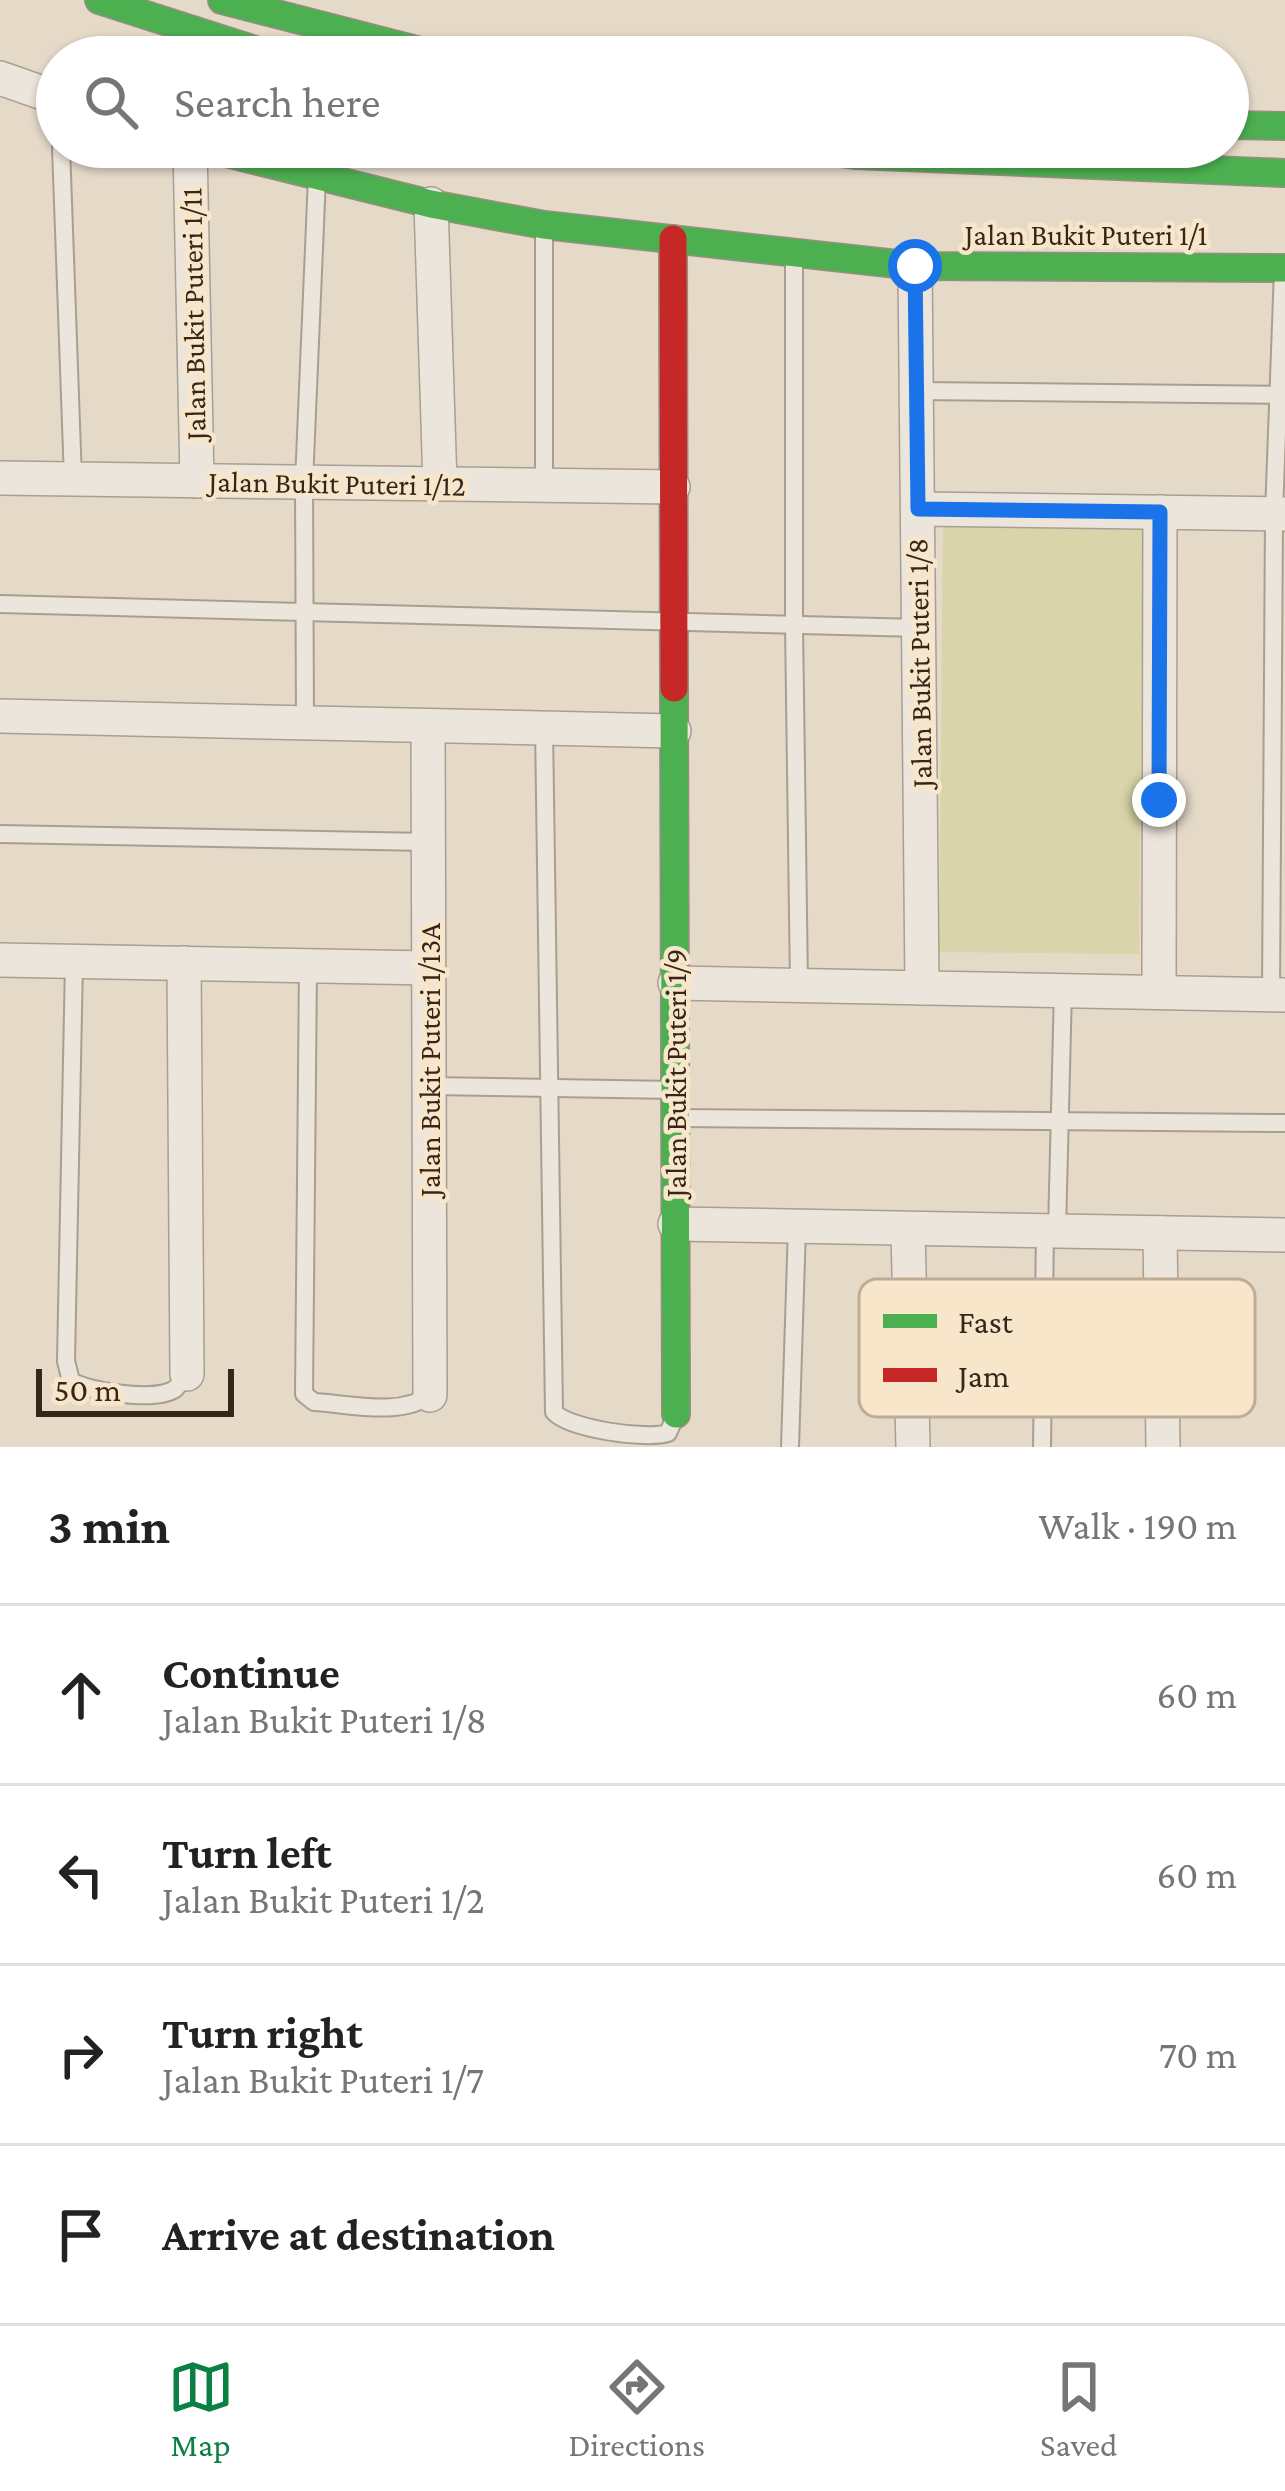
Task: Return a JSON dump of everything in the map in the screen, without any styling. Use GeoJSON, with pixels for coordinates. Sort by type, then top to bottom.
{"type":"FeatureCollection","features":[{"type":"Feature","properties":{"kind":"street"},"geometry":{"type":"LineString","coordinates":[[99,0],[211,36]]}},
{"type":"Feature","properties":{"kind":"street"},"geometry":{"type":"LineString","coordinates":[[222,0],[356,36]]}},
{"type":"Feature","properties":{"kind":"street"},"geometry":{"type":"LineString","coordinates":[[0,78],[36,91]]}},
{"type":"Feature","properties":{"kind":"street"},"geometry":{"type":"LineString","coordinates":[[1249,125],[1285,126]]}},
{"type":"Feature","properties":{"kind":"street","name":"Jalan Bukit Puteri 1/11"},"geometry":{"type":"LineString","coordinates":[[190,168],[197,481]]}},
{"type":"Feature","properties":{"kind":"street","name":"Jalan Bukit Puteri 1/1"},"geometry":{"type":"LineString","coordinates":[[282,168],[544,225],[915,266],[1284,268]]}},
{"type":"Feature","properties":{"kind":"street"},"geometry":{"type":"LineString","coordinates":[[1164,168],[1285,173]]}},
{"type":"Feature","properties":{"kind":"street"},"geometry":{"type":"LineString","coordinates":[[431,204],[440,484]]}},
{"type":"Feature","properties":{"kind":"street","name":"Jalan Bukit Puteri 1/9"},"geometry":{"type":"LineString","coordinates":[[673,239],[676,1414]]}},
{"type":"Feature","properties":{"kind":"street","name":"Jalan Bukit Puteri 1/8"},"geometry":{"type":"LineString","coordinates":[[915,266],[922,988]]}},
{"type":"Feature","properties":{"kind":"street","name":"Jalan Bukit Puteri 1/12"},"geometry":{"type":"LineString","coordinates":[[0,478],[674,488]]}},
{"type":"Feature","properties":{"kind":"street"},"geometry":{"type":"LineString","coordinates":[[918,509],[1280,514]]}},
{"type":"Feature","properties":{"kind":"street"},"geometry":{"type":"LineString","coordinates":[[1159,992],[1160,512]]}},
{"type":"Feature","properties":{"kind":"street"},"geometry":{"type":"LineString","coordinates":[[0,716],[674,731]]}},
{"type":"Feature","properties":{"kind":"street","name":"Jalan Bukit Puteri 1/13A"},"geometry":{"type":"LineString","coordinates":[[428,726],[430,1395]]}},
{"type":"Feature","properties":{"kind":"street"},"geometry":{"type":"LineString","coordinates":[[0,960],[428,968]]}},
{"type":"Feature","properties":{"kind":"street"},"geometry":{"type":"LineString","coordinates":[[184,963],[187,1374]]}},
{"type":"Feature","properties":{"kind":"street"},"geometry":{"type":"LineString","coordinates":[[675,983],[1278,995]]}},
{"type":"Feature","properties":{"kind":"street"},"geometry":{"type":"LineString","coordinates":[[675,1224],[1285,1235]]}},
{"type":"Feature","properties":{"kind":"street"},"geometry":{"type":"LineString","coordinates":[[908,1229],[909,1279]]}},
{"type":"Feature","properties":{"kind":"street"},"geometry":{"type":"LineString","coordinates":[[1160,1233],[1160,1279]]}},
{"type":"Feature","properties":{"kind":"street"},"geometry":{"type":"LineString","coordinates":[[912,1417],[913,1447]]}},
{"type":"Feature","properties":{"kind":"street"},"geometry":{"type":"LineString","coordinates":[[1162,1417],[1162,1447]]}},
{"type":"Feature","properties":{"kind":"lane"},"geometry":{"type":"LineString","coordinates":[[62,168],[73,478]]}},
{"type":"Feature","properties":{"kind":"lane"},"geometry":{"type":"LineString","coordinates":[[305,723],[304,482],[317,177]]}},
{"type":"Feature","properties":{"kind":"lane"},"geometry":{"type":"LineString","coordinates":[[544,225],[544,486]]}},
{"type":"Feature","properties":{"kind":"lane"},"geometry":{"type":"LineString","coordinates":[[794,252],[799,985]]}},
{"type":"Feature","properties":{"kind":"lane"},"geometry":{"type":"LineString","coordinates":[[1278,995],[1284,268]]}},
{"type":"Feature","properties":{"kind":"lane"},"geometry":{"type":"LineString","coordinates":[[916,391],[1282,394]]}},
{"type":"Feature","properties":{"kind":"lane"},"geometry":{"type":"LineString","coordinates":[[0,604],[919,628]]}},
{"type":"Feature","properties":{"kind":"lane"},"geometry":{"type":"LineString","coordinates":[[544,728],[554,1412],[571,1424],[647,1436],[668,1433],[676,1414]]}},
{"type":"Feature","properties":{"kind":"lane"},"geometry":{"type":"LineString","coordinates":[[0,834],[428,842]]}},
{"type":"Feature","properties":{"kind":"lane"},"geometry":{"type":"LineString","coordinates":[[74,962],[66,1361],[71,1381],[87,1390],[159,1395],[177,1388],[187,1374]]}},
{"type":"Feature","properties":{"kind":"lane"},"geometry":{"type":"LineString","coordinates":[[308,966],[304,1394],[314,1402],[402,1407],[416,1405],[430,1395]]}},
{"type":"Feature","properties":{"kind":"lane"},"geometry":{"type":"LineString","coordinates":[[1049,1279],[1063,989]]}},
{"type":"Feature","properties":{"kind":"lane"},"geometry":{"type":"LineString","coordinates":[[429,1086],[549,1088],[675,1104],[1060,1120],[1285,1123]]}},
{"type":"Feature","properties":{"kind":"lane"},"geometry":{"type":"LineString","coordinates":[[790,1447],[797,1227]]}},
{"type":"Feature","properties":{"kind":"lane"},"geometry":{"type":"LineString","coordinates":[[1042,1447],[1043,1417]]}},
{"type":"Feature","properties":{"kind":"shaded area"},"geometry":{"type":"Polygon","coordinates":[[[943,526],[1143,528],[1139,954],[939,952],[943,526]]]}},
{"type":"Feature","properties":{"kind":"traffic: fast"},"geometry":{"type":"LineString","coordinates":[[99,0],[211,36]]}},
{"type":"Feature","properties":{"kind":"traffic: fast"},"geometry":{"type":"LineString","coordinates":[[222,0],[362,36]]}},
{"type":"Feature","properties":{"kind":"traffic: fast"},"geometry":{"type":"LineString","coordinates":[[1249,125],[1285,126]]}},
{"type":"Feature","properties":{"kind":"traffic: fast"},"geometry":{"type":"LineString","coordinates":[[286,168],[431,204],[544,225],[915,266],[1285,268]]}},
{"type":"Feature","properties":{"kind":"traffic: fast"},"geometry":{"type":"LineString","coordinates":[[1166,168],[1285,173]]}},
{"type":"Feature","properties":{"kind":"traffic: fast"},"geometry":{"type":"LineString","coordinates":[[674,688],[676,1414]]}},
{"type":"Feature","properties":{"kind":"traffic: jam"},"geometry":{"type":"LineString","coordinates":[[673,239],[674,688]]}},
{"type":"Feature","properties":{"kind":"route"},"geometry":{"type":"LineString","coordinates":[[915,266],[918,509],[1160,512],[1159,800]]}}]}
